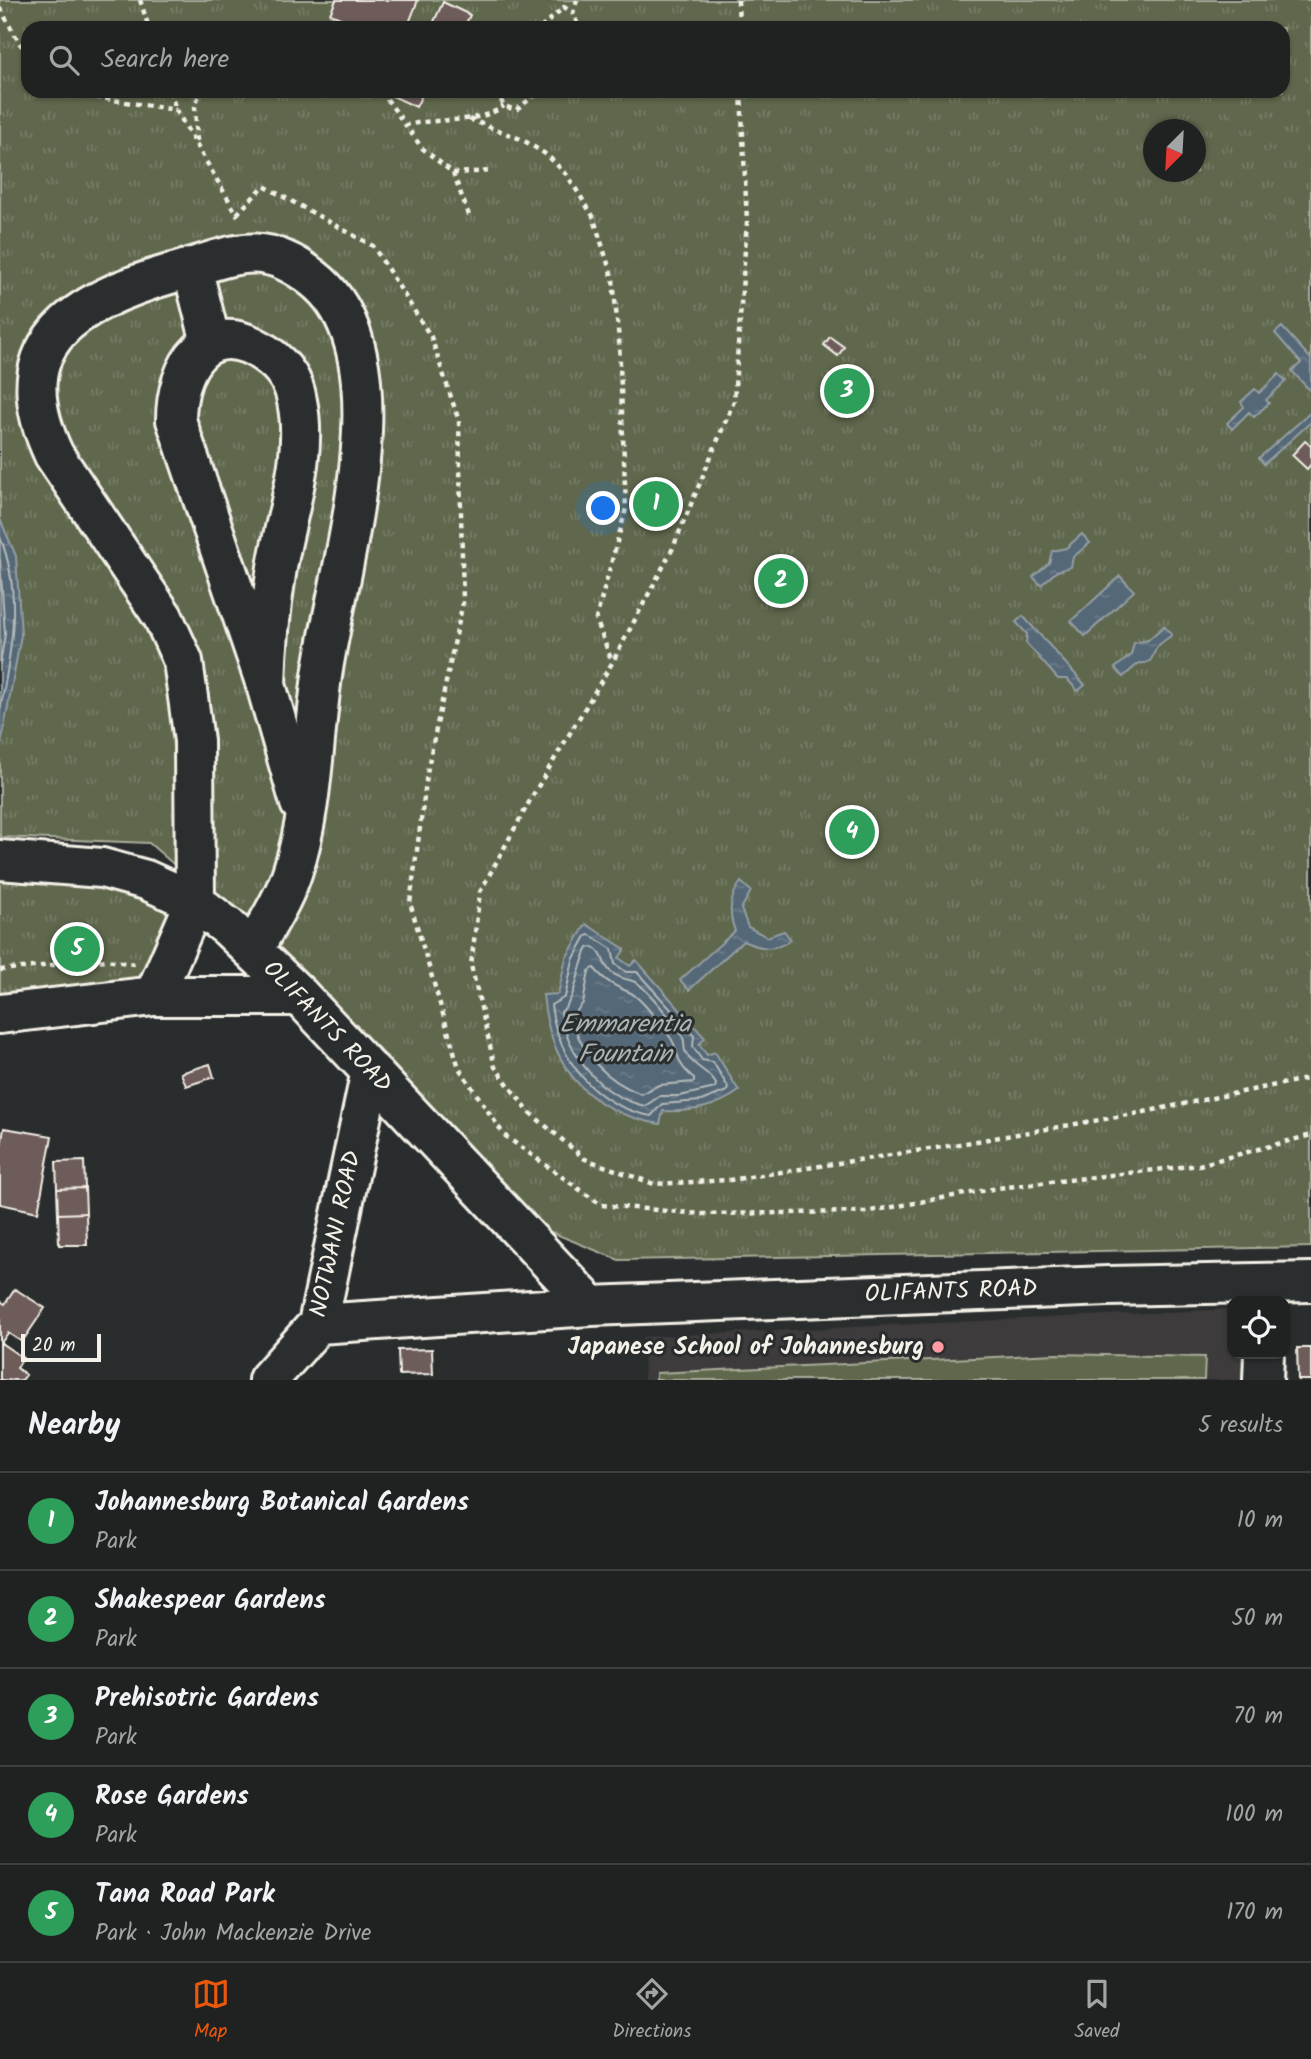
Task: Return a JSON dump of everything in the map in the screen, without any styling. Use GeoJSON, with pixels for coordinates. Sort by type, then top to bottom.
{"type":"FeatureCollection","features":[{"type":"Feature","properties":{"kind":"street"},"geometry":{"type":"LineString","coordinates":[[160,982],[195,902],[194,741],[183,661],[163,617],[54,455],[35,402],[36,378],[43,354],[59,330],[77,313],[130,286],[258,251],[291,264],[316,280],[336,303],[351,327],[362,399],[361,450],[322,673],[304,821],[284,894],[253,950]]}},
{"type":"Feature","properties":{"kind":"street"},"geometry":{"type":"LineString","coordinates":[[192,267],[211,343]]}},
{"type":"Feature","properties":{"kind":"street"},"geometry":{"type":"LineString","coordinates":[[266,685],[275,574],[301,441],[298,401],[286,372],[253,345],[231,339],[211,343],[193,356],[176,398],[176,420],[266,685],[304,821]]}},
{"type":"Feature","properties":{"kind":"street","name":"OLIFANTS ROAD"},"geometry":{"type":"LineString","coordinates":[[0,860],[102,868],[146,880],[195,902],[253,950],[300,996],[591,1306]]}},
{"type":"Feature","properties":{"kind":"street"},"geometry":{"type":"LineString","coordinates":[[0,1014],[160,982],[300,996]]}},
{"type":"Feature","properties":{"kind":"street","name":"NOTWANI ROAD"},"geometry":{"type":"LineString","coordinates":[[268,1380],[318,1324],[371,1071]]}},
{"type":"Feature","properties":{"kind":"street","name":"OLIFANTS ROAD"},"geometry":{"type":"LineString","coordinates":[[318,1324],[591,1306],[1265,1292],[1311,1282]]}},
{"type":"Feature","properties":{"kind":"street"},"geometry":{"type":"LineString","coordinates":[[1263,1380],[1264,1359]]}},
{"type":"Feature","properties":{"kind":"path"},"geometry":{"type":"LineString","coordinates":[[140,0],[147,21]]}},
{"type":"Feature","properties":{"kind":"path"},"geometry":{"type":"LineString","coordinates":[[573,13],[577,0]]}},
{"type":"Feature","properties":{"kind":"path"},"geometry":{"type":"LineString","coordinates":[[738,0],[739,21]]}},
{"type":"Feature","properties":{"kind":"path"},"geometry":{"type":"LineString","coordinates":[[549,21],[564,7],[573,13],[576,21]]}},
{"type":"Feature","properties":{"kind":"path"},"geometry":{"type":"LineString","coordinates":[[0,8],[21,45]]}},
{"type":"Feature","properties":{"kind":"path"},"geometry":{"type":"LineString","coordinates":[[101,98],[176,110]]}},
{"type":"Feature","properties":{"kind":"path"},"geometry":{"type":"LineString","coordinates":[[172,98],[176,110],[258,251]]}},
{"type":"Feature","properties":{"kind":"path"},"geometry":{"type":"LineString","coordinates":[[197,142],[195,107],[198,98]]}},
{"type":"Feature","properties":{"kind":"path"},"geometry":{"type":"LineString","coordinates":[[386,98],[422,148],[453,173],[470,218]]}},
{"type":"Feature","properties":{"kind":"path"},"geometry":{"type":"LineString","coordinates":[[500,98],[504,106],[516,110],[531,98]]}},
{"type":"Feature","properties":{"kind":"path"},"geometry":{"type":"LineString","coordinates":[[741,98],[747,222],[734,401],[673,550],[612,663],[533,795],[480,892],[471,965],[495,1067],[528,1111],[585,1159],[654,1184],[730,1180],[1134,1114],[1311,1078]]}},
{"type":"Feature","properties":{"kind":"path"},"geometry":{"type":"LineString","coordinates":[[404,126],[420,121],[492,115],[504,106]]}},
{"type":"Feature","properties":{"kind":"path"},"geometry":{"type":"LineString","coordinates":[[469,119],[523,140],[547,155],[566,175],[593,215],[613,280],[619,340],[626,509],[596,618],[612,663]]}},
{"type":"Feature","properties":{"kind":"path"},"geometry":{"type":"LineString","coordinates":[[453,173],[491,171]]}},
{"type":"Feature","properties":{"kind":"path"},"geometry":{"type":"LineString","coordinates":[[237,214],[264,186],[373,246],[431,337],[458,421],[463,602],[428,767],[410,903],[459,1068],[504,1135],[601,1205],[701,1214],[865,1212],[998,1188],[1199,1165],[1311,1135]]}},
{"type":"Feature","properties":{"kind":"path"},"geometry":{"type":"LineString","coordinates":[[0,970],[106,960],[160,982]]}},
{"type":"Feature","properties":{"kind":"shaded area","name":"Japanese School of Johannesburg"},"geometry":{"type":"Polygon","coordinates":[[[1227,1309],[1227,1359],[1286,1359],[1287,1380],[644,1380],[643,1337],[1227,1309]]]}},
{"type":"Feature","properties":{"kind":"green space"},"geometry":{"type":"Polygon","coordinates":[[[0,0],[1311,0],[1311,1247],[619,1260],[541,1228],[381,1051],[274,951],[149,843],[0,837],[0,0]]]}},
{"type":"Feature","properties":{"kind":"green space"},"geometry":{"type":"Polygon","coordinates":[[[0,873],[80,876],[174,909],[134,989],[0,1001],[0,873]]]}},
{"type":"Feature","properties":{"kind":"green space"},"geometry":{"type":"Polygon","coordinates":[[[1056,1354],[1205,1357],[1204,1380],[656,1380],[656,1373],[1056,1354]]]}},
{"type":"Feature","properties":{"kind":"water"},"geometry":{"type":"Polygon","coordinates":[[[1282,327],[1311,359],[1311,392],[1292,371],[1301,363],[1275,333],[1282,327]]]}},
{"type":"Feature","properties":{"kind":"water"},"geometry":{"type":"Polygon","coordinates":[[[1279,374],[1286,381],[1266,400],[1269,403],[1254,417],[1249,412],[1232,429],[1227,423],[1244,407],[1241,402],[1255,389],[1259,393],[1279,374]]]}},
{"type":"Feature","properties":{"kind":"water"},"geometry":{"type":"Polygon","coordinates":[[[1311,412],[1311,422],[1264,464],[1259,458],[1311,412]]]}},
{"type":"Feature","properties":{"kind":"water"},"geometry":{"type":"Polygon","coordinates":[[[0,519],[16,556],[21,635],[0,750],[0,519]]]}},
{"type":"Feature","properties":{"kind":"water"},"geometry":{"type":"Polygon","coordinates":[[[1082,534],[1090,543],[1073,557],[1071,567],[1057,571],[1041,585],[1033,577],[1049,563],[1052,551],[1066,548],[1082,534]]]}},
{"type":"Feature","properties":{"kind":"water"},"geometry":{"type":"Polygon","coordinates":[[[1120,576],[1134,591],[1085,636],[1071,621],[1120,576]]]}},
{"type":"Feature","properties":{"kind":"water"},"geometry":{"type":"Polygon","coordinates":[[[1023,616],[1085,685],[1078,691],[1067,679],[1058,679],[1026,643],[1027,634],[1016,622],[1023,616]]]}},
{"type":"Feature","properties":{"kind":"water"},"geometry":{"type":"Polygon","coordinates":[[[1164,626],[1172,635],[1158,646],[1150,661],[1139,663],[1123,677],[1115,668],[1131,655],[1134,643],[1148,640],[1164,626]]]}},
{"type":"Feature","properties":{"kind":"water"},"geometry":{"type":"Polygon","coordinates":[[[741,882],[751,891],[741,909],[748,927],[767,937],[784,931],[791,940],[768,948],[743,941],[689,990],[680,980],[735,931],[731,905],[741,882]]]}},
{"type":"Feature","properties":{"kind":"water","name":"Emmarentia Fountain"},"geometry":{"type":"Polygon","coordinates":[[[586,924],[625,949],[619,958],[630,966],[636,960],[705,1038],[699,1044],[707,1055],[715,1052],[739,1091],[703,1108],[663,1111],[660,1124],[612,1109],[593,1097],[577,1082],[554,1044],[543,995],[558,994],[566,958],[586,924]]]}},
{"type":"Feature","properties":{"kind":"building"},"geometry":{"type":"Polygon","coordinates":[[[336,0],[418,0],[410,21],[348,21],[330,14],[336,0]]]}},
{"type":"Feature","properties":{"kind":"building"},"geometry":{"type":"Polygon","coordinates":[[[443,2],[470,15],[467,21],[434,21],[443,2]]]}},
{"type":"Feature","properties":{"kind":"building"},"geometry":{"type":"Polygon","coordinates":[[[397,98],[420,98],[416,107],[397,98]]]}},
{"type":"Feature","properties":{"kind":"building"},"geometry":{"type":"Polygon","coordinates":[[[830,337],[844,347],[838,356],[824,345],[830,337]]]}},
{"type":"Feature","properties":{"kind":"building"},"geometry":{"type":"Polygon","coordinates":[[[1305,441],[1311,446],[1311,464],[1307,469],[1292,455],[1305,441]]]}},
{"type":"Feature","properties":{"kind":"building"},"geometry":{"type":"Polygon","coordinates":[[[210,1064],[214,1077],[186,1086],[181,1073],[210,1064]]]}},
{"type":"Feature","properties":{"kind":"building"},"geometry":{"type":"Polygon","coordinates":[[[4,1128],[52,1136],[38,1212],[0,1204],[0,1152],[4,1128]]]}},
{"type":"Feature","properties":{"kind":"building"},"geometry":{"type":"Polygon","coordinates":[[[84,1161],[85,1188],[57,1189],[56,1162],[84,1161]]]}},
{"type":"Feature","properties":{"kind":"building"},"geometry":{"type":"Polygon","coordinates":[[[85,1188],[86,1213],[58,1214],[57,1189],[85,1188]]]}},
{"type":"Feature","properties":{"kind":"building"},"geometry":{"type":"Polygon","coordinates":[[[86,1213],[87,1245],[59,1245],[58,1214],[86,1213]]]}},
{"type":"Feature","properties":{"kind":"building"},"geometry":{"type":"Polygon","coordinates":[[[15,1289],[45,1308],[22,1342],[8,1333],[1,1343],[23,1358],[17,1368],[26,1375],[22,1380],[0,1380],[0,1301],[5,1304],[15,1289]]]}},
{"type":"Feature","properties":{"kind":"building"},"geometry":{"type":"Polygon","coordinates":[[[1297,1348],[1311,1348],[1311,1380],[1298,1380],[1297,1348]]]}},
{"type":"Feature","properties":{"kind":"building"},"geometry":{"type":"Polygon","coordinates":[[[432,1349],[433,1374],[399,1375],[398,1350],[432,1349]]]}},
{"type":"Feature","properties":{"kind":"place","name":"Prehisotric Gardens"},"geometry":{"type":"Point","coordinates":[847,391]}},
{"type":"Feature","properties":{"kind":"place","name":"Johannesburg Botanical Gardens"},"geometry":{"type":"Point","coordinates":[656,504]}},
{"type":"Feature","properties":{"kind":"place","name":"Shakespear Gardens"},"geometry":{"type":"Point","coordinates":[781,581]}},
{"type":"Feature","properties":{"kind":"place","name":"Rose Gardens"},"geometry":{"type":"Point","coordinates":[852,832]}},
{"type":"Feature","properties":{"kind":"place","name":"Tana Road Park"},"geometry":{"type":"Point","coordinates":[77,949]}},
{"type":"Feature","properties":{"kind":"place","name":"Japanese School of Johannesburg"},"geometry":{"type":"Point","coordinates":[938,1347]}}]}
